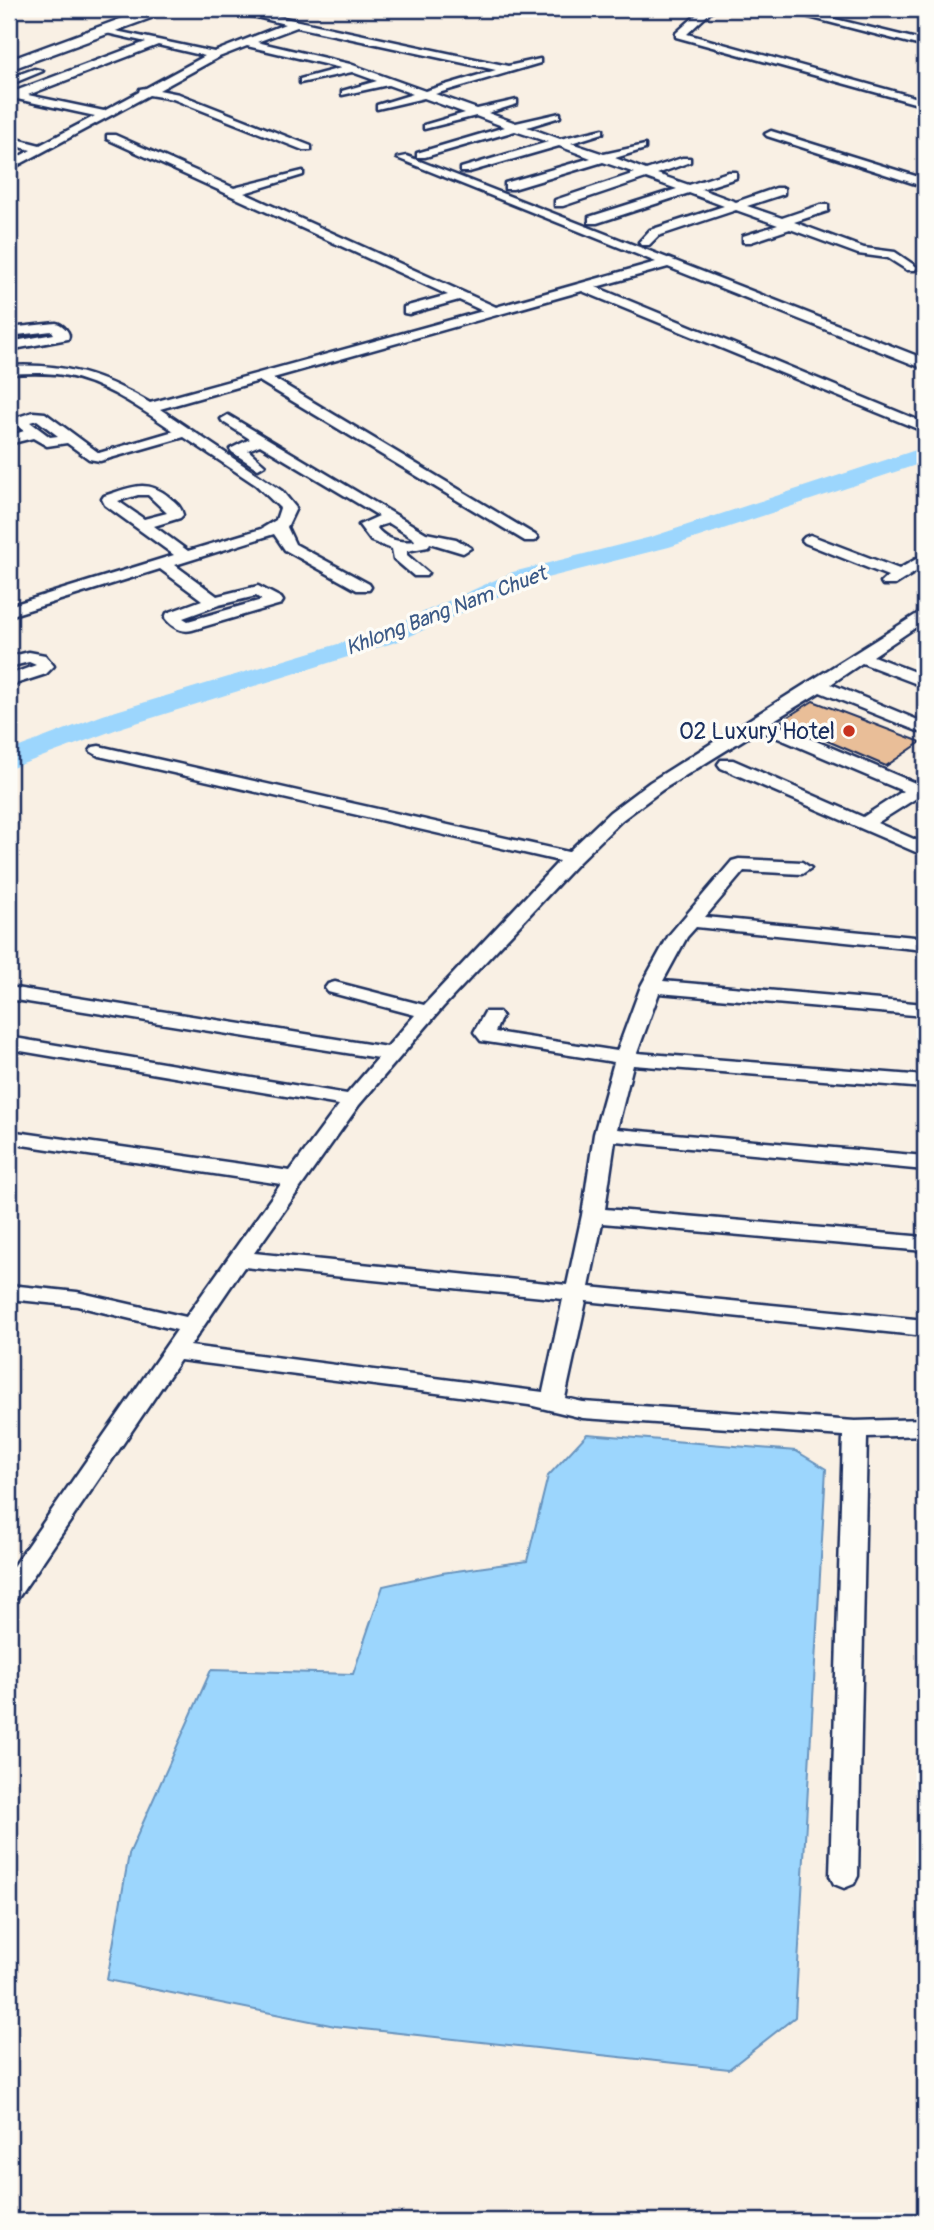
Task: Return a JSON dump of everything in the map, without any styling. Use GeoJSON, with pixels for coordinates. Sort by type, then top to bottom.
{"type":"FeatureCollection","features":[{"type":"Feature","properties":{"kind":"street"},"geometry":{"type":"LineString","coordinates":[[9,65],[106,30],[144,11],[165,9]]}},
{"type":"Feature","properties":{"kind":"street"},"geometry":{"type":"LineString","coordinates":[[709,9],[680,35],[925,103]]}},
{"type":"Feature","properties":{"kind":"street"},"geometry":{"type":"LineString","coordinates":[[783,9],[925,44]]}},
{"type":"Feature","properties":{"kind":"street"},"geometry":{"type":"LineString","coordinates":[[229,13],[246,10],[294,24],[508,69]]}},
{"type":"Feature","properties":{"kind":"street"},"geometry":{"type":"LineString","coordinates":[[229,13],[282,29]]}},
{"type":"Feature","properties":{"kind":"street"},"geometry":{"type":"LineString","coordinates":[[793,22],[813,16]]}},
{"type":"Feature","properties":{"kind":"street"},"geometry":{"type":"LineString","coordinates":[[9,166],[215,55],[294,24]]}},
{"type":"Feature","properties":{"kind":"street"},"geometry":{"type":"LineString","coordinates":[[837,34],[856,27]]}},
{"type":"Feature","properties":{"kind":"street"},"geometry":{"type":"LineString","coordinates":[[106,30],[215,55]]}},
{"type":"Feature","properties":{"kind":"street"},"geometry":{"type":"LineString","coordinates":[[883,44],[901,38]]}},
{"type":"Feature","properties":{"kind":"street"},"geometry":{"type":"LineString","coordinates":[[11,95],[157,42]]}},
{"type":"Feature","properties":{"kind":"street"},"geometry":{"type":"LineString","coordinates":[[247,43],[300,55],[389,81],[862,251],[881,262],[925,272]]}},
{"type":"Feature","properties":{"kind":"street"},"geometry":{"type":"LineString","coordinates":[[281,62],[300,55]]}},
{"type":"Feature","properties":{"kind":"street"},"geometry":{"type":"LineString","coordinates":[[381,107],[536,61]]}},
{"type":"Feature","properties":{"kind":"street"},"geometry":{"type":"LineString","coordinates":[[304,81],[351,69]]}},
{"type":"Feature","properties":{"kind":"street"},"geometry":{"type":"LineString","coordinates":[[9,82],[38,71]]}},
{"type":"Feature","properties":{"kind":"street"},"geometry":{"type":"LineString","coordinates":[[346,93],[389,81]]}},
{"type":"Feature","properties":{"kind":"street"},"geometry":{"type":"LineString","coordinates":[[144,91],[175,96],[307,148]]}},
{"type":"Feature","properties":{"kind":"street"},"geometry":{"type":"LineString","coordinates":[[11,95],[103,114]]}},
{"type":"Feature","properties":{"kind":"street"},"geometry":{"type":"LineString","coordinates":[[428,127],[513,102]]}},
{"type":"Feature","properties":{"kind":"street"},"geometry":{"type":"LineString","coordinates":[[421,155],[556,115]]}},
{"type":"Feature","properties":{"kind":"street"},"geometry":{"type":"LineString","coordinates":[[465,170],[599,131]]}},
{"type":"Feature","properties":{"kind":"street"},"geometry":{"type":"LineString","coordinates":[[771,134],[925,185]]}},
{"type":"Feature","properties":{"kind":"street"},"geometry":{"type":"LineString","coordinates":[[111,137],[497,312]]}},
{"type":"Feature","properties":{"kind":"street"},"geometry":{"type":"LineString","coordinates":[[9,140],[40,149]]}},
{"type":"Feature","properties":{"kind":"street"},"geometry":{"type":"LineString","coordinates":[[509,186],[641,147]]}},
{"type":"Feature","properties":{"kind":"street"},"geometry":{"type":"LineString","coordinates":[[402,159],[925,364]]}},
{"type":"Feature","properties":{"kind":"street"},"geometry":{"type":"LineString","coordinates":[[558,203],[686,160]]}},
{"type":"Feature","properties":{"kind":"street"},"geometry":{"type":"LineString","coordinates":[[233,192],[299,173]]}},
{"type":"Feature","properties":{"kind":"street"},"geometry":{"type":"LineString","coordinates":[[593,220],[732,175]]}},
{"type":"Feature","properties":{"kind":"street"},"geometry":{"type":"LineString","coordinates":[[888,175],[925,185]]}},
{"type":"Feature","properties":{"kind":"street"},"geometry":{"type":"LineString","coordinates":[[645,242],[654,233],[780,191]]}},
{"type":"Feature","properties":{"kind":"street"},"geometry":{"type":"LineString","coordinates":[[747,239],[824,208]]}},
{"type":"Feature","properties":{"kind":"street"},"geometry":{"type":"LineString","coordinates":[[148,408],[668,263]]}},
{"type":"Feature","properties":{"kind":"street"},"geometry":{"type":"LineString","coordinates":[[584,287],[925,428]]}},
{"type":"Feature","properties":{"kind":"street"},"geometry":{"type":"LineString","coordinates":[[409,310],[461,295]]}},
{"type":"Feature","properties":{"kind":"street"},"geometry":{"type":"LineString","coordinates":[[9,332],[56,327],[63,336],[9,346]]}},
{"type":"Feature","properties":{"kind":"street"},"geometry":{"type":"LineString","coordinates":[[9,370],[47,369],[75,373],[148,408],[283,499],[288,508],[287,515],[265,532],[9,611]]}},
{"type":"Feature","properties":{"kind":"street"},"geometry":{"type":"LineString","coordinates":[[262,377],[530,538]]}},
{"type":"Feature","properties":{"kind":"street"},"geometry":{"type":"LineString","coordinates":[[228,419],[421,537],[451,542],[463,548]]}},
{"type":"Feature","properties":{"kind":"street"},"geometry":{"type":"LineString","coordinates":[[9,440],[34,433],[47,442],[70,438],[94,456],[100,457],[185,432]]}},
{"type":"Feature","properties":{"kind":"street"},"geometry":{"type":"LineString","coordinates":[[251,477],[269,472],[237,449],[261,439]]}},
{"type":"Feature","properties":{"kind":"street"},"geometry":{"type":"LineString","coordinates":[[278,469],[298,463]]}},
{"type":"Feature","properties":{"kind":"street"},"geometry":{"type":"LineString","coordinates":[[391,517],[370,522],[367,529],[400,548],[423,544],[421,537]]}},
{"type":"Feature","properties":{"kind":"street"},"geometry":{"type":"LineString","coordinates":[[278,524],[285,542],[290,547],[363,587]]}},
{"type":"Feature","properties":{"kind":"street"},"geometry":{"type":"LineString","coordinates":[[142,525],[187,556]]}},
{"type":"Feature","properties":{"kind":"street"},"geometry":{"type":"LineString","coordinates":[[810,540],[893,579],[925,559]]}},
{"type":"Feature","properties":{"kind":"street"},"geometry":{"type":"LineString","coordinates":[[400,548],[399,556],[420,573]]}},
{"type":"Feature","properties":{"kind":"street"},"geometry":{"type":"LineString","coordinates":[[163,564],[214,601],[258,591],[275,601],[190,628],[173,618],[178,613],[214,601]]}},
{"type":"Feature","properties":{"kind":"street"},"geometry":{"type":"LineString","coordinates":[[9,1591],[238,1259],[352,1101],[428,1012],[572,858],[616,816],[656,786],[819,685],[925,614]]}},
{"type":"Feature","properties":{"kind":"street"},"geometry":{"type":"LineString","coordinates":[[9,662],[33,657],[45,662],[46,666],[9,681]]}},
{"type":"Feature","properties":{"kind":"street"},"geometry":{"type":"LineString","coordinates":[[861,657],[925,682]]}},
{"type":"Feature","properties":{"kind":"street"},"geometry":{"type":"LineString","coordinates":[[819,685],[925,729]]}},
{"type":"Feature","properties":{"kind":"street"},"geometry":{"type":"LineString","coordinates":[[758,723],[923,790]]}},
{"type":"Feature","properties":{"kind":"street"},"geometry":{"type":"LineString","coordinates":[[99,751],[572,858]]}},
{"type":"Feature","properties":{"kind":"street"},"geometry":{"type":"LineString","coordinates":[[727,764],[925,851]]}},
{"type":"Feature","properties":{"kind":"street"},"geometry":{"type":"LineString","coordinates":[[864,824],[923,790]]}},
{"type":"Feature","properties":{"kind":"street"},"geometry":{"type":"LineString","coordinates":[[552,1404],[593,1215],[605,1134],[625,1058],[651,986],[689,921],[739,865],[802,868]]}},
{"type":"Feature","properties":{"kind":"street"},"geometry":{"type":"LineString","coordinates":[[689,921],[925,944]]}},
{"type":"Feature","properties":{"kind":"street"},"geometry":{"type":"LineString","coordinates":[[651,986],[925,1010]]}},
{"type":"Feature","properties":{"kind":"street"},"geometry":{"type":"LineString","coordinates":[[335,988],[428,1012]]}},
{"type":"Feature","properties":{"kind":"street"},"geometry":{"type":"LineString","coordinates":[[9,993],[392,1054]]}},
{"type":"Feature","properties":{"kind":"street"},"geometry":{"type":"LineString","coordinates":[[492,1016],[484,1032],[488,1037],[625,1058],[925,1082]]}},
{"type":"Feature","properties":{"kind":"street"},"geometry":{"type":"LineString","coordinates":[[9,1043],[352,1101]]}},
{"type":"Feature","properties":{"kind":"street"},"geometry":{"type":"LineString","coordinates":[[605,1134],[925,1163]]}},
{"type":"Feature","properties":{"kind":"street"},"geometry":{"type":"LineString","coordinates":[[9,1137],[296,1179]]}},
{"type":"Feature","properties":{"kind":"street"},"geometry":{"type":"LineString","coordinates":[[593,1215],[925,1244]]}},
{"type":"Feature","properties":{"kind":"street"},"geometry":{"type":"LineString","coordinates":[[238,1259],[925,1328]]}},
{"type":"Feature","properties":{"kind":"street"},"geometry":{"type":"LineString","coordinates":[[9,1292],[77,1298],[193,1326]]}},
{"type":"Feature","properties":{"kind":"street"},"geometry":{"type":"LineString","coordinates":[[175,1352],[529,1397],[583,1410],[855,1429],[925,1427]]}},
{"type":"Feature","properties":{"kind":"street"},"geometry":{"type":"LineString","coordinates":[[844,1875],[855,1429]]}},
{"type":"Feature","properties":{"kind":"water"},"geometry":{"type":"Polygon","coordinates":[[[587,1434],[796,1451],[826,1469],[795,2017],[729,2069],[335,2026],[107,1980],[129,1854],[211,1670],[353,1674],[383,1586],[442,1573],[527,1561],[548,1476],[587,1434]]]}},
{"type":"Feature","properties":{"kind":"building","name":"O2 Luxury Hotel"},"geometry":{"type":"Polygon","coordinates":[[[813,701],[921,742],[886,766],[781,721],[813,701]]]}},
{"type":"Feature","properties":{"kind":"waterway","name":"Khlong Bang Nam Chuet"},"geometry":{"type":"LineString","coordinates":[[9,761],[113,721],[390,636],[522,577],[660,542],[925,454]]}},
{"type":"Feature","properties":{"kind":"place","name":"O2 Luxury Hotel"},"geometry":{"type":"Point","coordinates":[849,731]}}]}
